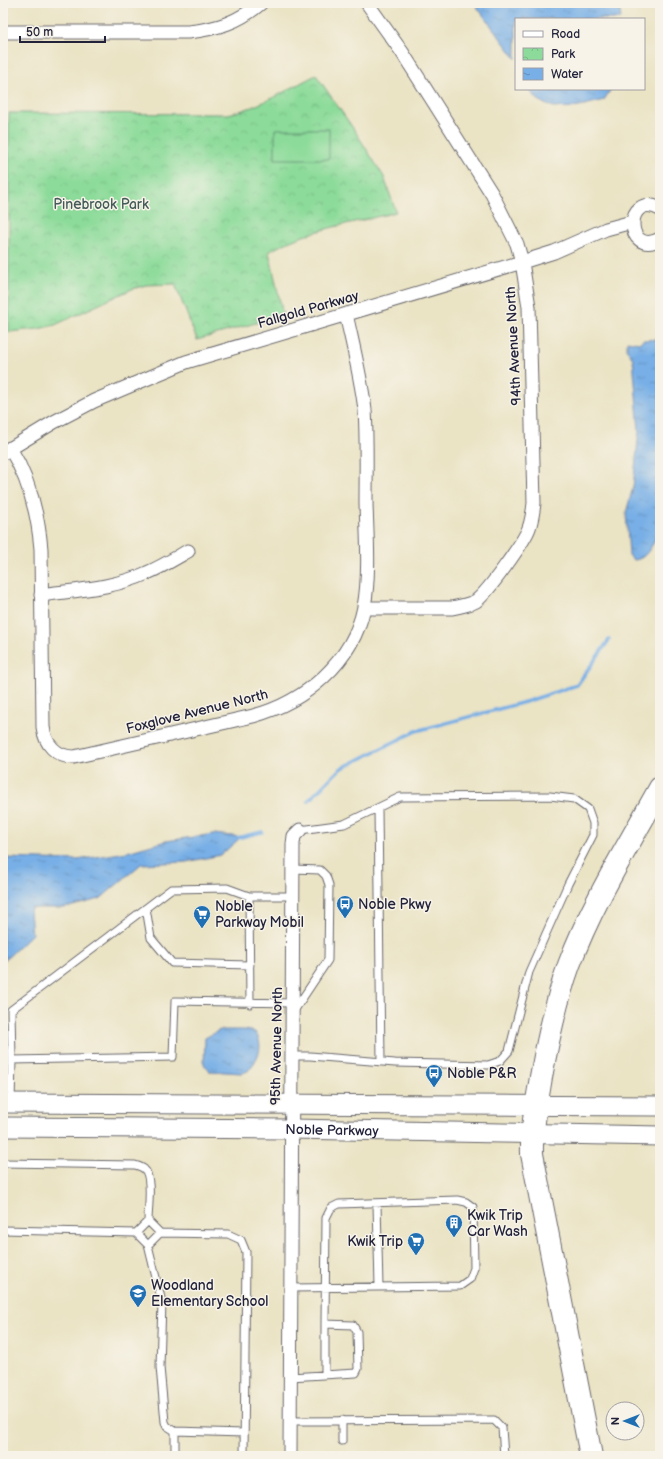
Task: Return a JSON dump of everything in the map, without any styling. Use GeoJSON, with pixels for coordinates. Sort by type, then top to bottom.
{"type":"FeatureCollection","features":[{"type":"Feature","properties":{"kind":"highway"},"geometry":{"type":"LineString","coordinates":[[591,1456],[532,1154],[531,1134],[553,1019],[569,966],[582,933],[600,896],[660,788]]}},
{"type":"Feature","properties":{"kind":"highway"},"geometry":{"type":"LineString","coordinates":[[549,1241],[547,1262],[549,1308],[577,1456]]}},
{"type":"Feature","properties":{"kind":"main road","name":"Noble Parkway"},"geometry":{"type":"LineString","coordinates":[[7,1103],[291,1106],[660,1106]]}},
{"type":"Feature","properties":{"kind":"main road","name":"Noble Parkway"},"geometry":{"type":"LineString","coordinates":[[3,1127],[291,1129],[660,1136]]}},
{"type":"Feature","properties":{"kind":"street"},"geometry":{"type":"LineString","coordinates":[[3,32],[188,32],[208,30],[226,25],[244,17],[261,3]]}},
{"type":"Feature","properties":{"kind":"street","name":"94th Avenue North"},"geometry":{"type":"LineString","coordinates":[[364,608],[452,608],[464,606],[476,601],[485,592],[529,529],[534,503],[530,307],[522,262],[507,222],[492,194],[402,52],[367,3]]}},
{"type":"Feature","properties":{"kind":"street"},"geometry":{"type":"LineString","coordinates":[[660,209],[653,206],[642,208],[634,216],[632,222],[633,228],[639,238],[650,242],[660,239]]}},
{"type":"Feature","properties":{"kind":"street","name":"Fallgold Parkway"},"geometry":{"type":"LineString","coordinates":[[7,450],[94,401],[150,375],[200,357],[554,252],[606,229],[632,222]]}},
{"type":"Feature","properties":{"kind":"street","name":"Foxglove Avenue North"},"geometry":{"type":"LineString","coordinates":[[7,450],[30,490],[38,522],[44,735],[54,750],[67,757],[74,757],[196,730],[253,716],[279,707],[314,686],[333,668],[352,637],[364,608],[367,573],[365,424],[360,378],[346,314]]}},
{"type":"Feature","properties":{"kind":"street"},"geometry":{"type":"LineString","coordinates":[[41,595],[92,588],[134,578],[147,573],[188,551]]}},
{"type":"Feature","properties":{"kind":"street","name":"95th Avenue North"},"geometry":{"type":"LineString","coordinates":[[290,1456],[293,870],[294,836],[300,830]]}},
{"type":"Feature","properties":{"kind":"lane"},"geometry":{"type":"LineString","coordinates":[[292,1056],[310,1056],[381,1062],[488,1065],[500,1061],[509,1051],[529,972],[568,884],[593,835],[593,823],[588,809],[574,799],[550,796],[400,797],[344,824],[300,830]]}},
{"type":"Feature","properties":{"kind":"lane"},"geometry":{"type":"LineString","coordinates":[[378,808],[381,1062]]}},
{"type":"Feature","properties":{"kind":"lane"},"geometry":{"type":"LineString","coordinates":[[12,1060],[173,1057],[175,1001],[250,1004],[293,1008],[328,960],[329,885],[326,876],[320,870],[293,870]]}},
{"type":"Feature","properties":{"kind":"lane"},"geometry":{"type":"LineString","coordinates":[[7,1103],[12,1060],[11,1010],[171,889],[227,888],[249,896],[293,896]]}},
{"type":"Feature","properties":{"kind":"lane"},"geometry":{"type":"LineString","coordinates":[[249,896],[250,1004]]}},
{"type":"Feature","properties":{"kind":"lane"},"geometry":{"type":"LineString","coordinates":[[146,908],[151,938],[172,963],[250,965]]}},
{"type":"Feature","properties":{"kind":"lane"},"geometry":{"type":"LineString","coordinates":[[3,1163],[135,1165],[143,1168],[147,1173],[149,1181],[148,1221],[136,1233]]}},
{"type":"Feature","properties":{"kind":"lane"},"geometry":{"type":"LineString","coordinates":[[291,1288],[326,1288],[460,1286],[470,1279],[474,1268],[473,1207],[466,1202],[457,1200],[339,1204],[331,1208],[326,1218],[326,1288],[325,1375]]}},
{"type":"Feature","properties":{"kind":"lane"},"geometry":{"type":"LineString","coordinates":[[377,1203],[379,1287]]}},
{"type":"Feature","properties":{"kind":"lane"},"geometry":{"type":"LineString","coordinates":[[148,1221],[160,1233],[228,1234],[237,1237],[245,1248],[244,1456]]}},
{"type":"Feature","properties":{"kind":"lane"},"geometry":{"type":"LineString","coordinates":[[3,1230],[136,1233],[148,1245],[162,1310],[160,1351],[163,1416],[167,1426],[175,1431],[244,1433]]}},
{"type":"Feature","properties":{"kind":"lane"},"geometry":{"type":"LineString","coordinates":[[148,1245],[160,1233]]}},
{"type":"Feature","properties":{"kind":"lane"},"geometry":{"type":"LineString","coordinates":[[290,1377],[356,1373],[358,1369],[357,1332],[353,1325],[325,1324]]}},
{"type":"Feature","properties":{"kind":"lane"},"geometry":{"type":"LineString","coordinates":[[290,1420],[494,1420],[502,1428],[504,1456]]}},
{"type":"Feature","properties":{"kind":"lane"},"geometry":{"type":"LineString","coordinates":[[342,1420],[342,1441]]}},
{"type":"Feature","properties":{"kind":"lane"},"geometry":{"type":"LineString","coordinates":[[175,1431],[175,1456]]}},
{"type":"Feature","properties":{"kind":"green space","name":"Pinebrook Park"},"geometry":{"type":"Polygon","coordinates":[[[316,75],[355,131],[384,177],[396,212],[330,228],[298,238],[269,252],[283,315],[197,340],[175,284],[146,285],[132,289],[55,325],[38,329],[9,332],[9,113],[228,114],[262,103],[316,75]]]}},
{"type":"Feature","properties":{"kind":"green space"},"geometry":{"type":"Polygon","coordinates":[[[275,129],[329,129],[329,159],[275,159],[275,129]]]}},
{"type":"Feature","properties":{"kind":"water"},"geometry":{"type":"Polygon","coordinates":[[[474,3],[619,3],[621,18],[515,18],[515,58],[474,3]]]}},
{"type":"Feature","properties":{"kind":"water"},"geometry":{"type":"Polygon","coordinates":[[[530,90],[610,90],[604,100],[573,107],[553,107],[544,104],[536,98],[530,90]]]}},
{"type":"Feature","properties":{"kind":"water"},"geometry":{"type":"Polygon","coordinates":[[[660,339],[660,529],[647,553],[643,557],[633,560],[629,555],[626,513],[633,487],[639,431],[633,359],[627,350],[627,341],[639,343],[643,340],[660,339]]]}},
{"type":"Feature","properties":{"kind":"water"},"geometry":{"type":"Polygon","coordinates":[[[214,834],[241,837],[221,855],[186,862],[141,864],[100,899],[65,908],[31,908],[32,934],[3,962],[3,858],[77,860],[127,852],[166,841],[214,834]]]}},
{"type":"Feature","properties":{"kind":"water"},"geometry":{"type":"Polygon","coordinates":[[[220,1030],[244,1030],[255,1032],[260,1042],[260,1047],[255,1062],[248,1071],[242,1073],[209,1071],[204,1064],[205,1038],[220,1030]]]}},
{"type":"Feature","properties":{"kind":"waterway"},"geometry":{"type":"LineString","coordinates":[[308,801],[340,769],[416,731],[525,702],[577,685],[609,640]]}},
{"type":"Feature","properties":{"kind":"waterway"},"geometry":{"type":"LineString","coordinates":[[237,838],[262,832]]}},
{"type":"Feature","properties":{"kind":"place","name":"Noble Pkwy"},"geometry":{"type":"Point","coordinates":[345,919]}},
{"type":"Feature","properties":{"kind":"place","name":"Noble Parkway Mobil"},"geometry":{"type":"Point","coordinates":[202,929]}},
{"type":"Feature","properties":{"kind":"place","name":"Noble P&R"},"geometry":{"type":"Point","coordinates":[434,1088]}},
{"type":"Feature","properties":{"kind":"place","name":"Kwik Trip Car Wash"},"geometry":{"type":"Point","coordinates":[454,1238]}},
{"type":"Feature","properties":{"kind":"place","name":"Kwik Trip"},"geometry":{"type":"Point","coordinates":[416,1256]}},
{"type":"Feature","properties":{"kind":"place","name":"Woodland Elementary School"},"geometry":{"type":"Point","coordinates":[138,1308]}}]}
